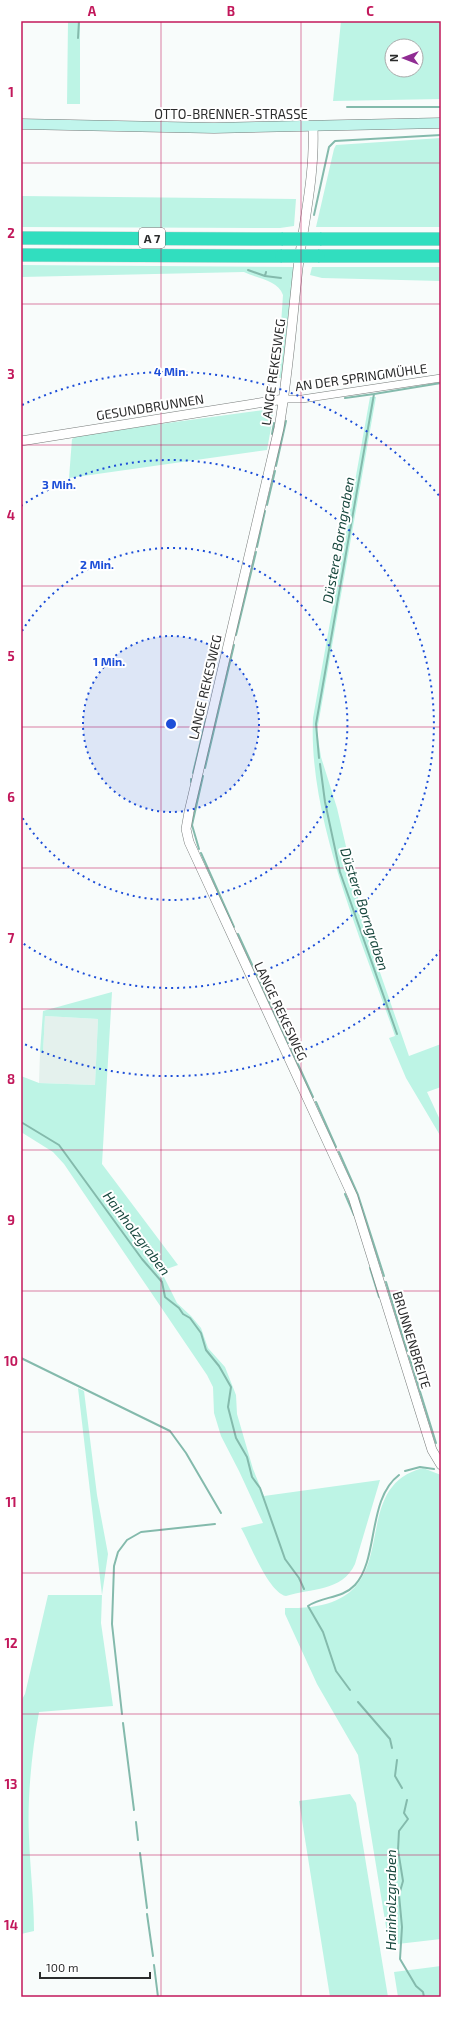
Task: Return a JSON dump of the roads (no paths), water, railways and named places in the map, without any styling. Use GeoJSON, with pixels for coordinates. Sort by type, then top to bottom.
{"type":"FeatureCollection","features":[{"type":"Feature","properties":{"kind":"highway","name":"A 7"},"geometry":{"type":"LineString","coordinates":[[21,238],[441,239]]}},
{"type":"Feature","properties":{"kind":"highway","name":"A 7"},"geometry":{"type":"LineString","coordinates":[[21,255],[441,256]]}},
{"type":"Feature","properties":{"kind":"main road","name":"OTTO-BRENNER-STRASSE"},"geometry":{"type":"LineString","coordinates":[[21,124],[214,128],[441,123]]}},
{"type":"Feature","properties":{"kind":"street","name":"LANGE REKESWEG"},"geometry":{"type":"LineString","coordinates":[[313,127],[310,186],[298,268],[284,399],[186,829],[189,842],[353,1197],[362,1221]]}},
{"type":"Feature","properties":{"kind":"street","name":"AN DER SPRINGMÜHLE"},"geometry":{"type":"LineString","coordinates":[[284,399],[302,400],[441,378]]}},
{"type":"Feature","properties":{"kind":"street","name":"GESUNDBRUNNEN"},"geometry":{"type":"LineString","coordinates":[[21,441],[284,399]]}},
{"type":"Feature","properties":{"kind":"street","name":"BRUNNENBREITE"},"geometry":{"type":"LineString","coordinates":[[362,1221],[432,1450],[441,1465]]}},
{"type":"Feature","properties":{"kind":"waterway"},"geometry":{"type":"LineString","coordinates":[[78,38],[79,21]]}},
{"type":"Feature","properties":{"kind":"waterway"},"geometry":{"type":"LineString","coordinates":[[347,107],[441,107]]}},
{"type":"Feature","properties":{"kind":"waterway"},"geometry":{"type":"LineString","coordinates":[[314,215],[329,147],[335,141],[441,135]]}},
{"type":"Feature","properties":{"kind":"waterway"},"geometry":{"type":"LineString","coordinates":[[248,270],[265,276]]}},
{"type":"Feature","properties":{"kind":"waterway"},"geometry":{"type":"LineString","coordinates":[[266,272],[265,276],[281,278]]}},
{"type":"Feature","properties":{"kind":"waterway","name":"Düstere Borngraben"},"geometry":{"type":"LineString","coordinates":[[319,758],[316,724],[374,394],[441,383]]}},
{"type":"Feature","properties":{"kind":"waterway"},"geometry":{"type":"LineString","coordinates":[[345,398],[374,394]]}},
{"type":"Feature","properties":{"kind":"waterway"},"geometry":{"type":"LineString","coordinates":[[276,466],[286,421]]}},
{"type":"Feature","properties":{"kind":"waterway"},"geometry":{"type":"LineString","coordinates":[[272,434],[274,423]]}},
{"type":"Feature","properties":{"kind":"waterway"},"geometry":{"type":"LineString","coordinates":[[267,505],[275,471]]}},
{"type":"Feature","properties":{"kind":"waterway"},"geometry":{"type":"LineString","coordinates":[[257,547],[265,511]]}},
{"type":"Feature","properties":{"kind":"waterway"},"geometry":{"type":"LineString","coordinates":[[236,635],[256,552]]}},
{"type":"Feature","properties":{"kind":"waterway"},"geometry":{"type":"LineString","coordinates":[[205,768],[234,645]]}},
{"type":"Feature","properties":{"kind":"waterway"},"geometry":{"type":"LineString","coordinates":[[193,773],[206,719]]}},
{"type":"Feature","properties":{"kind":"waterway","name":"Düstere Borngraben"},"geometry":{"type":"LineString","coordinates":[[320,764],[325,802],[340,872],[397,1034]]}},
{"type":"Feature","properties":{"kind":"waterway"},"geometry":{"type":"LineString","coordinates":[[199,849],[192,825],[203,776]]}},
{"type":"Feature","properties":{"kind":"waterway"},"geometry":{"type":"LineString","coordinates":[[201,853],[234,927]]}},
{"type":"Feature","properties":{"kind":"waterway"},"geometry":{"type":"LineString","coordinates":[[238,934],[288,1043]]}},
{"type":"Feature","properties":{"kind":"waterway"},"geometry":{"type":"LineString","coordinates":[[291,1049],[313,1097]]}},
{"type":"Feature","properties":{"kind":"waterway"},"geometry":{"type":"LineString","coordinates":[[316,1102],[336,1147]]}},
{"type":"Feature","properties":{"kind":"waterway","name":"Hainholzgraben"},"geometry":{"type":"LineString","coordinates":[[21,1122],[59,1145],[142,1259],[162,1282],[165,1297],[179,1308],[183,1314],[190,1318],[201,1333],[206,1350],[219,1366],[231,1387],[228,1407],[236,1438],[247,1457],[252,1477],[260,1488],[285,1559],[299,1578],[304,1589]]}},
{"type":"Feature","properties":{"kind":"waterway"},"geometry":{"type":"LineString","coordinates":[[339,1152],[358,1195],[384,1276]]}},
{"type":"Feature","properties":{"kind":"waterway"},"geometry":{"type":"LineString","coordinates":[[345,1194],[354,1215]]}},
{"type":"Feature","properties":{"kind":"waterway"},"geometry":{"type":"LineString","coordinates":[[370,1268],[379,1297]]}},
{"type":"Feature","properties":{"kind":"waterway"},"geometry":{"type":"LineString","coordinates":[[386,1282],[407,1351]]}},
{"type":"Feature","properties":{"kind":"waterway"},"geometry":{"type":"LineString","coordinates":[[409,1356],[436,1443]]}},
{"type":"Feature","properties":{"kind":"waterway"},"geometry":{"type":"LineString","coordinates":[[21,1358],[170,1431],[186,1453],[221,1513]]}},
{"type":"Feature","properties":{"kind":"waterway"},"geometry":{"type":"LineString","coordinates":[[405,1471],[420,1467],[434,1469]]}},
{"type":"Feature","properties":{"kind":"waterway"},"geometry":{"type":"LineString","coordinates":[[350,1690],[336,1671],[323,1632],[308,1606],[319,1600],[344,1593],[355,1585],[368,1560],[377,1513],[382,1499],[389,1486],[399,1475]]}},
{"type":"Feature","properties":{"kind":"waterway"},"geometry":{"type":"LineString","coordinates":[[122,1714],[112,1624],[114,1566],[118,1552],[127,1540],[141,1532],[215,1524]]}},
{"type":"Feature","properties":{"kind":"waterway","name":"Hainholzgraben"},"geometry":{"type":"LineString","coordinates":[[358,1702],[390,1739],[392,1748]]}},
{"type":"Feature","properties":{"kind":"waterway"},"geometry":{"type":"LineString","coordinates":[[123,1723],[134,1810]]}},
{"type":"Feature","properties":{"kind":"waterway","name":"Hainholzgraben"},"geometry":{"type":"LineString","coordinates":[[397,1760],[395,1776],[402,1788]]}},
{"type":"Feature","properties":{"kind":"waterway","name":"Hainholzgraben"},"geometry":{"type":"LineString","coordinates":[[407,1800],[404,1813],[408,1819],[399,1831],[398,1850],[403,1881],[399,1895],[402,1927],[400,1959],[416,1986],[423,1992],[424,1997]]}},
{"type":"Feature","properties":{"kind":"waterway"},"geometry":{"type":"LineString","coordinates":[[136,1822],[138,1840]]}},
{"type":"Feature","properties":{"kind":"waterway"},"geometry":{"type":"LineString","coordinates":[[140,1853],[147,1908]]}},
{"type":"Feature","properties":{"kind":"waterway"},"geometry":{"type":"LineString","coordinates":[[147,1914],[153,1956]]}},
{"type":"Feature","properties":{"kind":"waterway"},"geometry":{"type":"LineString","coordinates":[[154,1965],[158,1997]]}}]}
